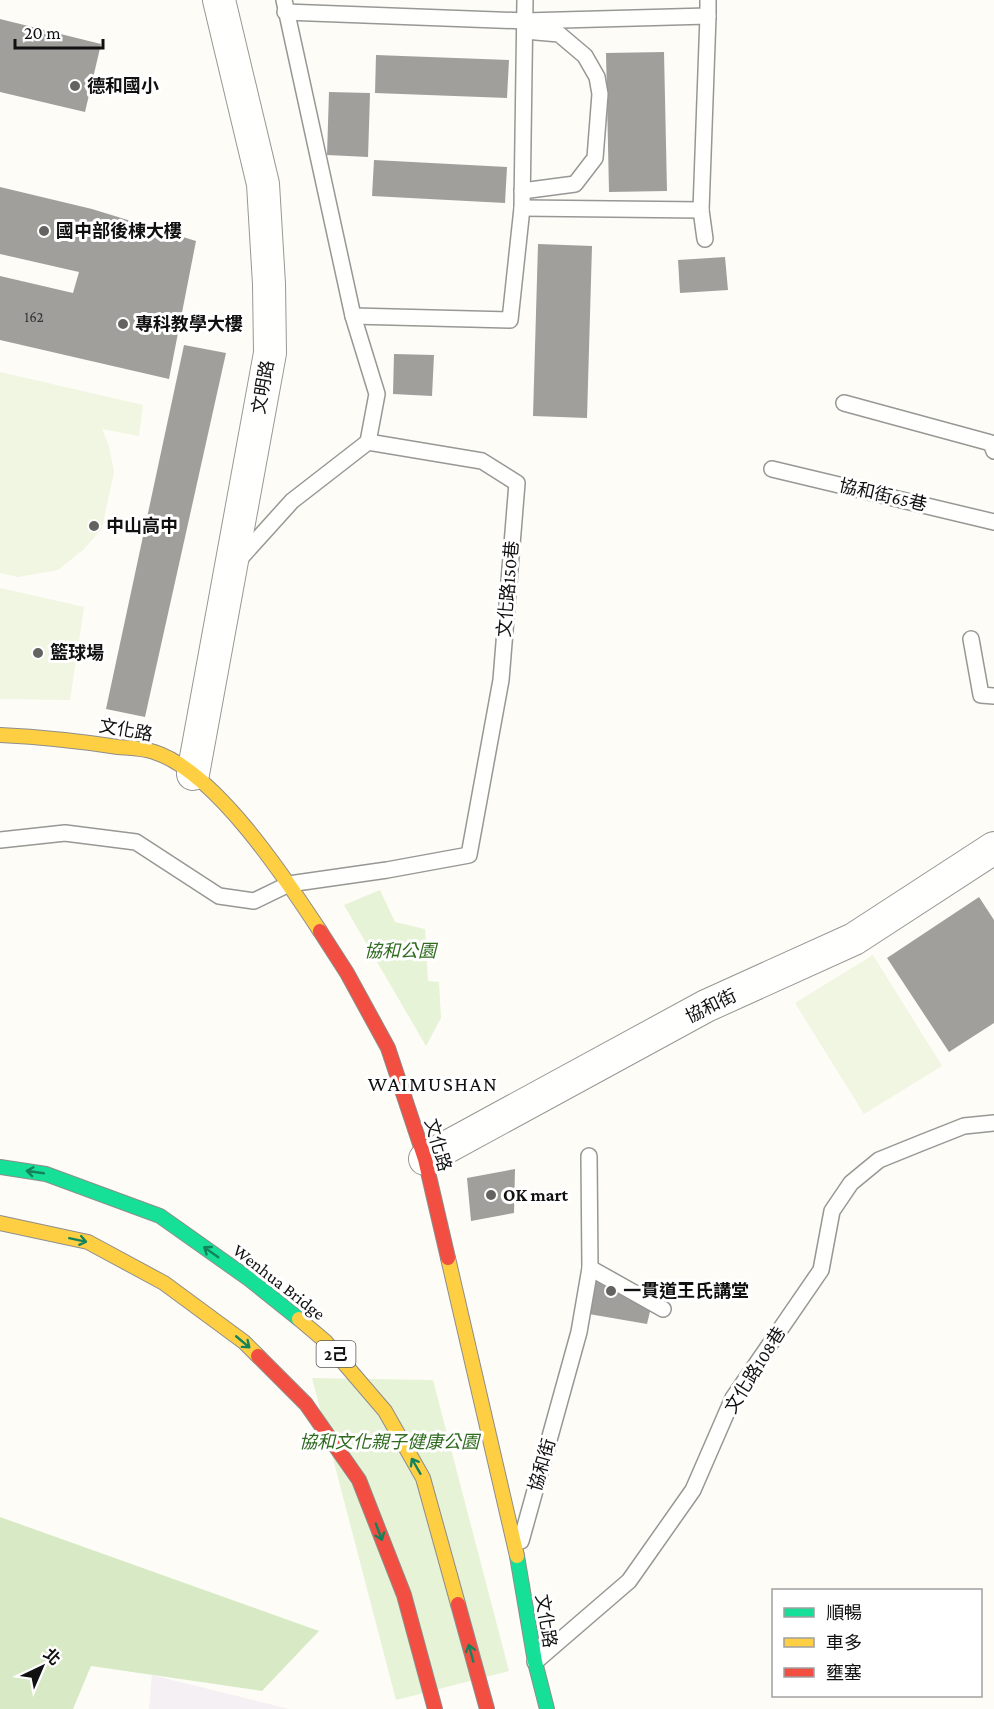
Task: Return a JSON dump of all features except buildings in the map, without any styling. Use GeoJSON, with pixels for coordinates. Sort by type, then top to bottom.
{"type":"FeatureCollection","features":[{"type":"Feature","properties":{"kind":"main road","name":"文化路"},"geometry":{"type":"LineString","coordinates":[[0,735],[68,739],[154,752],[193,774],[235,815],[289,884],[347,973],[388,1048],[425,1159],[517,1556],[535,1662],[547,1709]]}},
{"type":"Feature","properties":{"kind":"main road","name":"Wenhua Bridge"},"geometry":{"type":"LineString","coordinates":[[0,1167],[46,1174],[160,1216],[249,1279],[326,1341],[385,1411],[423,1478],[487,1709]]}},
{"type":"Feature","properties":{"kind":"main road"},"geometry":{"type":"LineString","coordinates":[[0,1223],[88,1242],[164,1283],[244,1342],[306,1404],[359,1480],[404,1595],[435,1709]]}},
{"type":"Feature","properties":{"kind":"street","name":"文明路"},"geometry":{"type":"LineString","coordinates":[[193,774],[270,353],[269,284],[263,184],[219,0]]}},
{"type":"Feature","properties":{"kind":"street","name":"協和街"},"geometry":{"type":"LineString","coordinates":[[425,1159],[706,1006],[854,939],[994,848]]}},
{"type":"Feature","properties":{"kind":"lane"},"geometry":{"type":"LineString","coordinates":[[353,316],[510,320],[522,208],[525,0]]}},
{"type":"Feature","properties":{"kind":"lane"},"geometry":{"type":"LineString","coordinates":[[231,569],[292,501],[369,442],[377,394],[353,316],[284,6],[525,26],[559,34],[585,57],[597,77],[600,94],[596,158],[575,184],[522,191]]}},
{"type":"Feature","properties":{"kind":"lane"},"geometry":{"type":"LineString","coordinates":[[525,26],[708,8],[701,210],[705,239]]}},
{"type":"Feature","properties":{"kind":"lane"},"geometry":{"type":"LineString","coordinates":[[522,208],[701,210]]}},
{"type":"Feature","properties":{"kind":"lane"},"geometry":{"type":"LineString","coordinates":[[844,403],[991,444],[994,451]]}},
{"type":"Feature","properties":{"kind":"lane","name":"文化路150巷"},"geometry":{"type":"LineString","coordinates":[[289,884],[469,855],[496,703],[517,483],[482,460],[369,442]]}},
{"type":"Feature","properties":{"kind":"lane","name":"協和街65巷"},"geometry":{"type":"LineString","coordinates":[[772,468],[994,522]]}},
{"type":"Feature","properties":{"kind":"lane"},"geometry":{"type":"LineString","coordinates":[[971,639],[981,695],[994,696]]}},
{"type":"Feature","properties":{"kind":"lane"},"geometry":{"type":"LineString","coordinates":[[0,840],[65,833],[136,842],[219,896],[254,901],[289,884]]}},
{"type":"Feature","properties":{"kind":"lane","name":"文化路108巷"},"geometry":{"type":"LineString","coordinates":[[535,1662],[629,1581],[693,1490],[733,1398],[821,1270],[832,1211],[851,1183],[879,1160],[964,1126],[994,1123]]}},
{"type":"Feature","properties":{"kind":"lane","name":"協和街"},"geometry":{"type":"LineString","coordinates":[[517,1556],[579,1332],[590,1268],[589,1156]]}},
{"type":"Feature","properties":{"kind":"lane"},"geometry":{"type":"LineString","coordinates":[[590,1268],[663,1309]]}},
{"type":"Feature","properties":{"kind":"shaded area"},"geometry":{"type":"Polygon","coordinates":[[[152,1675],[289,1709],[149,1709],[152,1675]]]}},
{"type":"Feature","properties":{"kind":"green space"},"geometry":{"type":"Polygon","coordinates":[[[0,372],[143,405],[139,436],[102,429],[109,446],[114,472],[102,528],[84,549],[58,570],[18,577],[0,573],[0,372]]]}},
{"type":"Feature","properties":{"kind":"green space","name":"籃球場"},"geometry":{"type":"Polygon","coordinates":[[[0,588],[84,607],[70,700],[0,699],[0,588]]]}},
{"type":"Feature","properties":{"kind":"green space","name":"協和公園"},"geometry":{"type":"Polygon","coordinates":[[[380,890],[395,922],[425,929],[428,981],[439,982],[441,1018],[426,1046],[344,905],[380,890]]]}},
{"type":"Feature","properties":{"kind":"green space"},"geometry":{"type":"Polygon","coordinates":[[[873,955],[942,1066],[864,1114],[795,1003],[873,955]]]}},
{"type":"Feature","properties":{"kind":"green space","name":"協和文化親子健康公園"},"geometry":{"type":"Polygon","coordinates":[[[312,1378],[433,1380],[509,1671],[396,1700],[312,1378]]]}},
{"type":"Feature","properties":{"kind":"green space"},"geometry":{"type":"Polygon","coordinates":[[[0,1517],[319,1631],[262,1691],[91,1666],[73,1709],[0,1709],[0,1517]]]}},
{"type":"Feature","properties":{"kind":"traffic: fast"},"geometry":{"type":"LineString","coordinates":[[0,1167],[46,1174],[160,1216],[249,1279],[299,1319]]}},
{"type":"Feature","properties":{"kind":"traffic: fast"},"geometry":{"type":"LineString","coordinates":[[517,1556],[535,1662],[547,1709]]}},
{"type":"Feature","properties":{"kind":"traffic: slow"},"geometry":{"type":"LineString","coordinates":[[0,735],[141,749],[154,752],[177,763],[201,781],[247,829],[320,931]]}},
{"type":"Feature","properties":{"kind":"traffic: slow"},"geometry":{"type":"LineString","coordinates":[[0,1223],[88,1242],[164,1283],[244,1342],[258,1356]]}},
{"type":"Feature","properties":{"kind":"traffic: slow"},"geometry":{"type":"LineString","coordinates":[[448,1258],[517,1556]]}},
{"type":"Feature","properties":{"kind":"traffic: slow"},"geometry":{"type":"LineString","coordinates":[[299,1319],[325,1341],[385,1411],[423,1478],[458,1604]]}},
{"type":"Feature","properties":{"kind":"traffic: jam"},"geometry":{"type":"LineString","coordinates":[[320,931],[347,973],[388,1048],[425,1159],[448,1258]]}},
{"type":"Feature","properties":{"kind":"traffic: jam"},"geometry":{"type":"LineString","coordinates":[[258,1356],[306,1404],[359,1480],[404,1595],[435,1709]]}},
{"type":"Feature","properties":{"kind":"traffic: jam"},"geometry":{"type":"LineString","coordinates":[[458,1604],[487,1709]]}},
{"type":"Feature","properties":{"kind":"place","name":"德和國小"},"geometry":{"type":"Point","coordinates":[75,86]}},
{"type":"Feature","properties":{"kind":"place","name":"國中部後棟大樓"},"geometry":{"type":"Point","coordinates":[44,231]}},
{"type":"Feature","properties":{"kind":"place","name":"專科教學大樓"},"geometry":{"type":"Point","coordinates":[123,324]}},
{"type":"Feature","properties":{"kind":"place","name":"中山高中"},"geometry":{"type":"Point","coordinates":[94,526]}},
{"type":"Feature","properties":{"kind":"place","name":"籃球場"},"geometry":{"type":"Point","coordinates":[38,653]}},
{"type":"Feature","properties":{"kind":"place","name":"OK mart"},"geometry":{"type":"Point","coordinates":[491,1195]}},
{"type":"Feature","properties":{"kind":"place","name":"一貫道王氏講堂"},"geometry":{"type":"Point","coordinates":[611,1291]}},
{"type":"Feature","properties":{"kind":"district","name":"WAIMUSHAN"},"geometry":{"type":"Point","coordinates":[433,1084]}}]}
